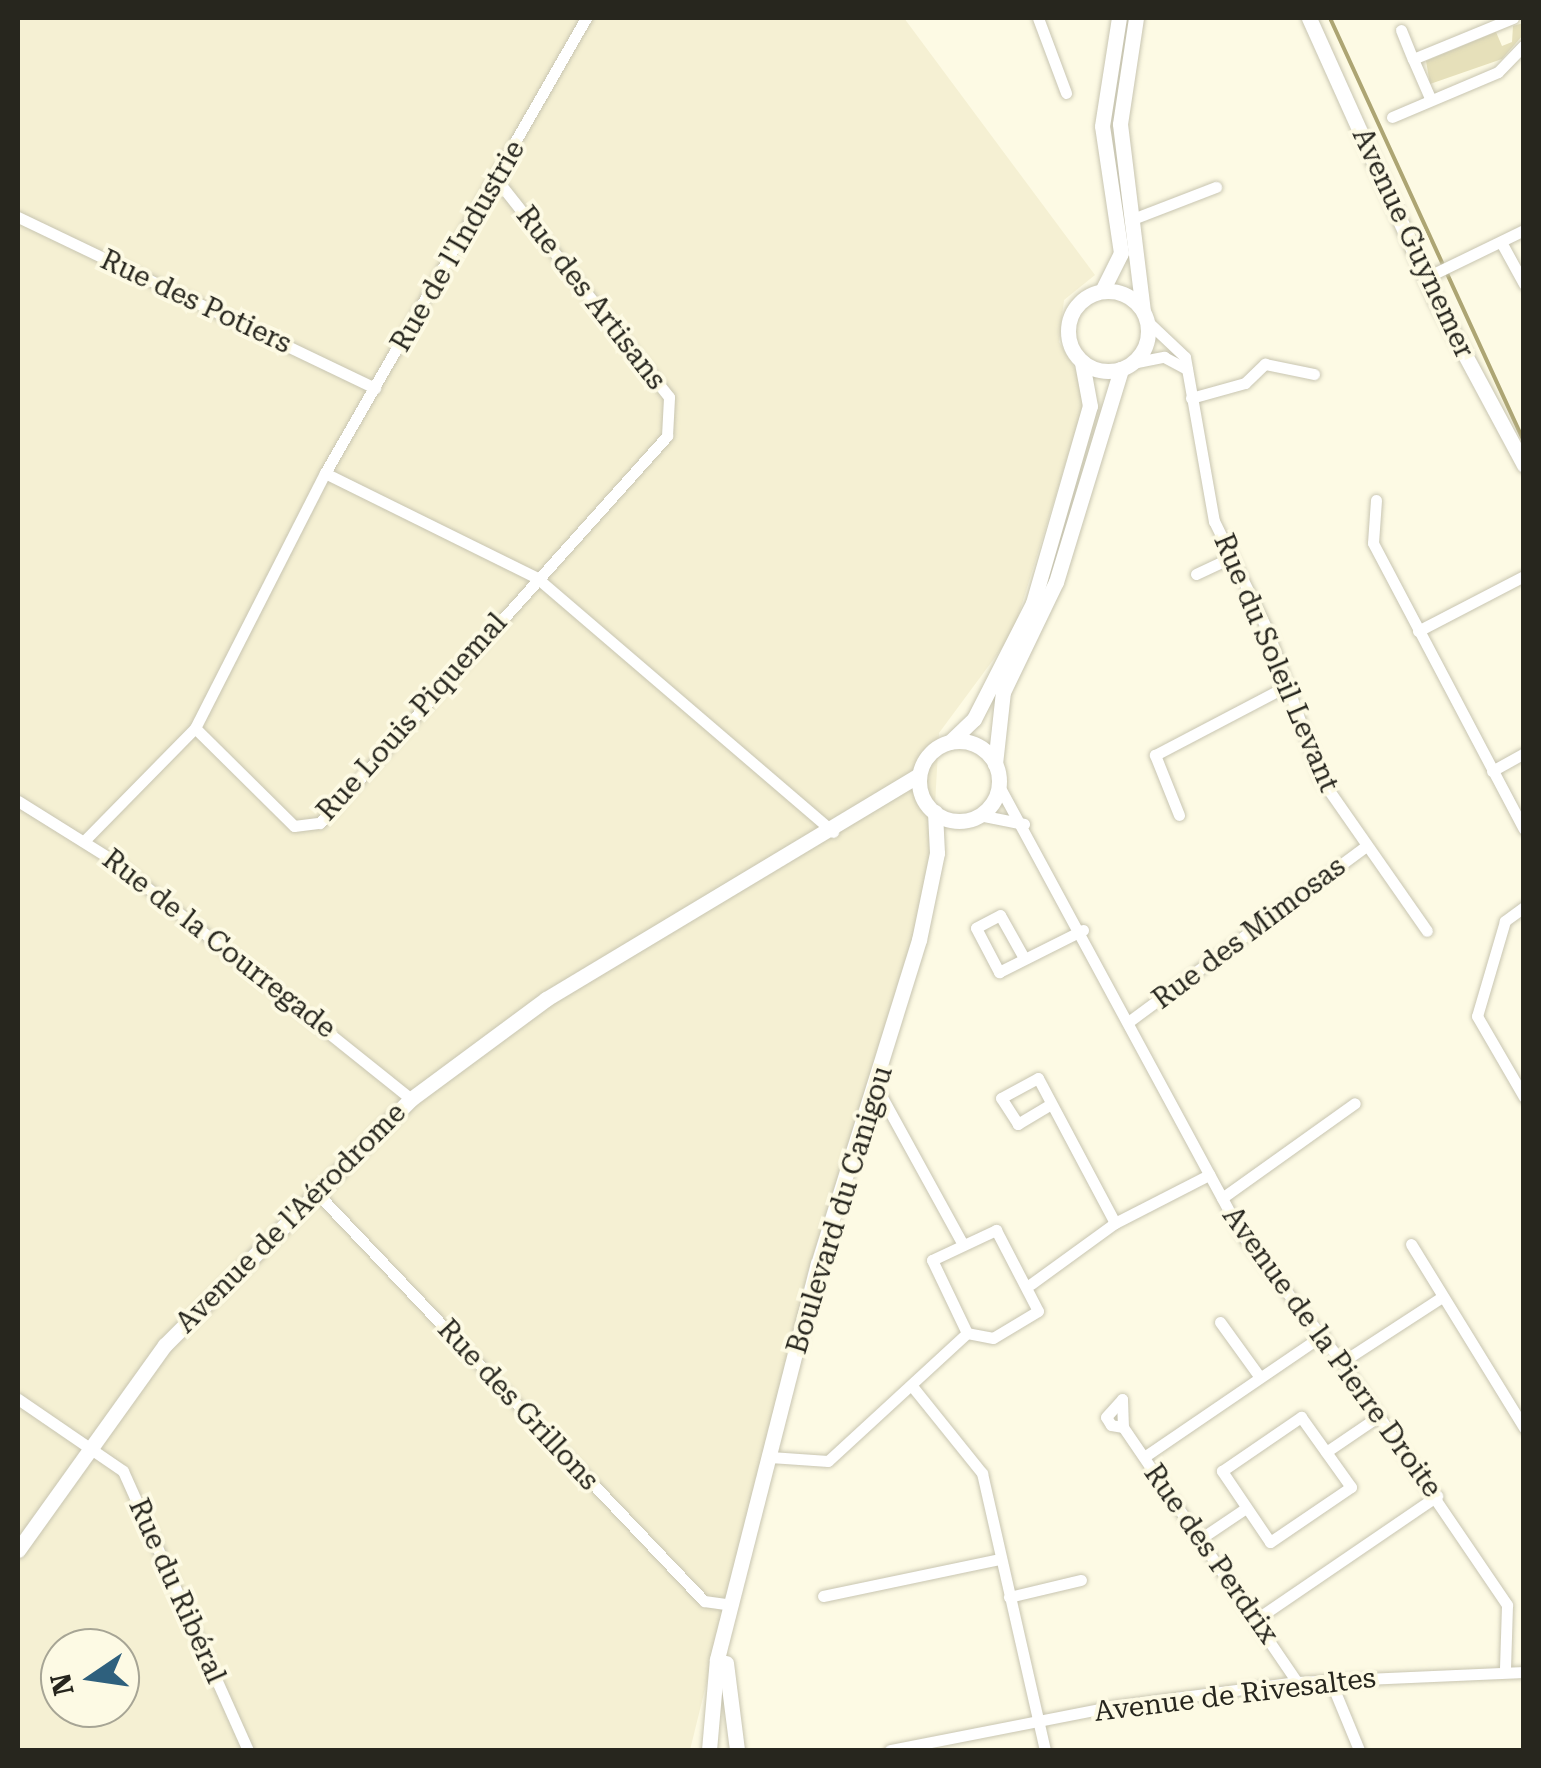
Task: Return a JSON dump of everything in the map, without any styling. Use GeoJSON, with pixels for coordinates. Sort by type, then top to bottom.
{"type":"FeatureCollection","features":[{"type":"Feature","properties":{"kind":"main road"},"geometry":{"type":"LineString","coordinates":[[930,808],[919,775],[974,720],[1033,603],[1090,406],[1082,363],[1068,321],[1102,291],[1121,253],[1102,126],[1119,18]]}},
{"type":"Feature","properties":{"kind":"main road"},"geometry":{"type":"LineString","coordinates":[[887,802],[974,817],[998,784],[995,764],[1003,692],[1056,582],[1145,316],[1120,103],[1136,18]]}},
{"type":"Feature","properties":{"kind":"main road","name":"Avenue Guynemer"},"geometry":{"type":"LineString","coordinates":[[1309,18],[1438,272],[1524,465]]}},
{"type":"Feature","properties":{"kind":"main road"},"geometry":{"type":"LineString","coordinates":[[1102,291],[1145,316]]}},
{"type":"Feature","properties":{"kind":"main road"},"geometry":{"type":"LineString","coordinates":[[1082,363],[1127,366]]}},
{"type":"Feature","properties":{"kind":"main road"},"geometry":{"type":"LineString","coordinates":[[950,742],[976,745],[995,764]]}},
{"type":"Feature","properties":{"kind":"main road","name":"Avenue de l'Aérodrome"},"geometry":{"type":"LineString","coordinates":[[18,1550],[90,1444],[166,1345],[313,1189],[411,1098],[546,999],[887,802],[919,775]]}},
{"type":"Feature","properties":{"kind":"main road","name":"Boulevard du Canigou"},"geometry":{"type":"LineString","coordinates":[[709,1750],[731,1606],[818,1264],[878,1090],[937,853],[930,808]]}},
{"type":"Feature","properties":{"kind":"main road","name":"Boulevard du Canigou"},"geometry":{"type":"LineString","coordinates":[[937,853],[974,817]]}},
{"type":"Feature","properties":{"kind":"main road","name":"Boulevard du Canigou"},"geometry":{"type":"LineString","coordinates":[[728,1624],[724,1697],[737,1750]]}},
{"type":"Feature","properties":{"kind":"street","name":"Rue de l'Industrie"},"geometry":{"type":"LineString","coordinates":[[325,473],[498,181],[586,18]]}},
{"type":"Feature","properties":{"kind":"street"},"geometry":{"type":"LineString","coordinates":[[1038,18],[1066,92]]}},
{"type":"Feature","properties":{"kind":"street"},"geometry":{"type":"LineString","coordinates":[[1413,59],[1512,18]]}},
{"type":"Feature","properties":{"kind":"street"},"geometry":{"type":"LineString","coordinates":[[1401,30],[1430,98]]}},
{"type":"Feature","properties":{"kind":"street"},"geometry":{"type":"LineString","coordinates":[[1392,116],[1498,72],[1524,45]]}},
{"type":"Feature","properties":{"kind":"street","name":"Rue des Artisans"},"geometry":{"type":"LineString","coordinates":[[498,181],[669,397],[674,420],[537,578]]}},
{"type":"Feature","properties":{"kind":"street"},"geometry":{"type":"LineString","coordinates":[[1133,219],[1216,187]]}},
{"type":"Feature","properties":{"kind":"street","name":"Rue des Potiers"},"geometry":{"type":"LineString","coordinates":[[18,217],[375,388]]}},
{"type":"Feature","properties":{"kind":"street"},"geometry":{"type":"LineString","coordinates":[[1438,272],[1524,230]]}},
{"type":"Feature","properties":{"kind":"street"},"geometry":{"type":"LineString","coordinates":[[1500,242],[1524,284]]}},
{"type":"Feature","properties":{"kind":"street","name":"Rue du Soleil Levant"},"geometry":{"type":"LineString","coordinates":[[1145,316],[1181,347],[1214,521],[1289,685],[1321,779],[1427,930]]}},
{"type":"Feature","properties":{"kind":"street"},"geometry":{"type":"LineString","coordinates":[[1127,366],[1164,357],[1187,370]]}},
{"type":"Feature","properties":{"kind":"street"},"geometry":{"type":"LineString","coordinates":[[1191,398],[1245,383],[1265,364],[1314,374]]}},
{"type":"Feature","properties":{"kind":"street"},"geometry":{"type":"LineString","coordinates":[[85,840],[195,728],[325,473],[537,578],[833,832]]}},
{"type":"Feature","properties":{"kind":"street"},"geometry":{"type":"LineString","coordinates":[[1376,500],[1372,543],[1524,829]]}},
{"type":"Feature","properties":{"kind":"street"},"geometry":{"type":"LineString","coordinates":[[1196,574],[1232,557]]}},
{"type":"Feature","properties":{"kind":"street"},"geometry":{"type":"LineString","coordinates":[[1418,631],[1524,576]]}},
{"type":"Feature","properties":{"kind":"street","name":"Rue Louis Piquemal"},"geometry":{"type":"LineString","coordinates":[[195,728],[294,826],[320,823],[537,578]]}},
{"type":"Feature","properties":{"kind":"street"},"geometry":{"type":"LineString","coordinates":[[1178,815],[1154,755],[1289,685]]}},
{"type":"Feature","properties":{"kind":"street"},"geometry":{"type":"LineString","coordinates":[[1492,770],[1524,752]]}},
{"type":"Feature","properties":{"kind":"street","name":"Avenue de la Pierre Droite"},"geometry":{"type":"LineString","coordinates":[[998,784],[1083,930],[1222,1198],[1342,1362],[1507,1604],[1504,1668]]}},
{"type":"Feature","properties":{"kind":"street","name":"Rue de la Courregade"},"geometry":{"type":"LineString","coordinates":[[18,801],[85,840],[411,1098]]}},
{"type":"Feature","properties":{"kind":"street"},"geometry":{"type":"LineString","coordinates":[[974,817],[1024,824]]}},
{"type":"Feature","properties":{"kind":"street","name":"Rue des Mimosas"},"geometry":{"type":"LineString","coordinates":[[1131,1020],[1366,846]]}},
{"type":"Feature","properties":{"kind":"street"},"geometry":{"type":"LineString","coordinates":[[1524,907],[1504,921],[1476,1016],[1524,1097]]}},
{"type":"Feature","properties":{"kind":"street"},"geometry":{"type":"LineString","coordinates":[[1024,958],[1000,915],[976,928],[999,972],[1083,930]]}},
{"type":"Feature","properties":{"kind":"street"},"geometry":{"type":"LineString","coordinates":[[878,1090],[962,1243]]}},
{"type":"Feature","properties":{"kind":"street"},"geometry":{"type":"LineString","coordinates":[[1222,1198],[1354,1103]]}},
{"type":"Feature","properties":{"kind":"street"},"geometry":{"type":"LineString","coordinates":[[1051,1104],[1114,1223]]}},
{"type":"Feature","properties":{"kind":"street"},"geometry":{"type":"LineString","coordinates":[[1032,1284],[1114,1223],[1209,1175]]}},
{"type":"Feature","properties":{"kind":"street","name":"Rue des Grillons"},"geometry":{"type":"LineString","coordinates":[[313,1189],[704,1601],[731,1606]]}},
{"type":"Feature","properties":{"kind":"street"},"geometry":{"type":"LineString","coordinates":[[996,1230],[1032,1284],[1038,1311],[993,1338],[968,1333],[932,1260],[996,1230]]}},
{"type":"Feature","properties":{"kind":"street"},"geometry":{"type":"LineString","coordinates":[[1411,1244],[1524,1428]]}},
{"type":"Feature","properties":{"kind":"street"},"geometry":{"type":"LineString","coordinates":[[1342,1362],[1442,1297]]}},
{"type":"Feature","properties":{"kind":"street"},"geometry":{"type":"LineString","coordinates":[[1220,1322],[1259,1376]]}},
{"type":"Feature","properties":{"kind":"street"},"geometry":{"type":"LineString","coordinates":[[770,1457],[828,1460],[968,1333]]}},
{"type":"Feature","properties":{"kind":"street"},"geometry":{"type":"LineString","coordinates":[[1144,1457],[1323,1336]]}},
{"type":"Feature","properties":{"kind":"street"},"geometry":{"type":"LineString","coordinates":[[912,1386],[982,1473],[1036,1724],[1046,1750]]}},
{"type":"Feature","properties":{"kind":"street","name":"Rue du Ribéral"},"geometry":{"type":"LineString","coordinates":[[18,1399],[90,1444],[123,1471],[248,1750]]}},
{"type":"Feature","properties":{"kind":"street"},"geometry":{"type":"LineString","coordinates":[[1326,1452],[1378,1416]]}},
{"type":"Feature","properties":{"kind":"street"},"geometry":{"type":"LineString","coordinates":[[1301,1418],[1326,1452],[1351,1487],[1270,1542],[1222,1471],[1301,1418]]}},
{"type":"Feature","properties":{"kind":"street","name":"Rue des Perdrix"},"geometry":{"type":"LineString","coordinates":[[1124,1426],[1258,1618],[1297,1682]]}},
{"type":"Feature","properties":{"kind":"street"},"geometry":{"type":"LineString","coordinates":[[1258,1618],[1436,1496]]}},
{"type":"Feature","properties":{"kind":"street"},"geometry":{"type":"LineString","coordinates":[[1200,1540],[1246,1508]]}},
{"type":"Feature","properties":{"kind":"street"},"geometry":{"type":"LineString","coordinates":[[822,1596],[1000,1559]]}},
{"type":"Feature","properties":{"kind":"street"},"geometry":{"type":"LineString","coordinates":[[1009,1597],[1082,1580]]}},
{"type":"Feature","properties":{"kind":"street","name":"Avenue de Rivesaltes"},"geometry":{"type":"LineString","coordinates":[[890,1750],[1297,1682],[1504,1668],[1524,1672]]}},
{"type":"Feature","properties":{"kind":"street"},"geometry":{"type":"LineString","coordinates":[[1331,1682],[1359,1750]]}},
{"type":"Feature","properties":{"kind":"shaded area"},"geometry":{"type":"Polygon","coordinates":[[[18,18],[904,18],[1095,275],[1064,300],[1059,342],[1088,391],[1013,633],[939,733],[933,841],[908,959],[808,1271],[690,1750],[18,1750],[18,18]]]}},
{"type":"Feature","properties":{"kind":"shaded area"},"geometry":{"type":"Polygon","coordinates":[[[1523,23],[1523,35],[1502,59],[1430,84],[1426,61],[1496,32],[1502,46],[1512,42],[1513,26],[1523,23]]]}},
{"type":"Feature","properties":{"kind":"waterway"},"geometry":{"type":"LineString","coordinates":[[1330,18],[1524,442]]}}]}
